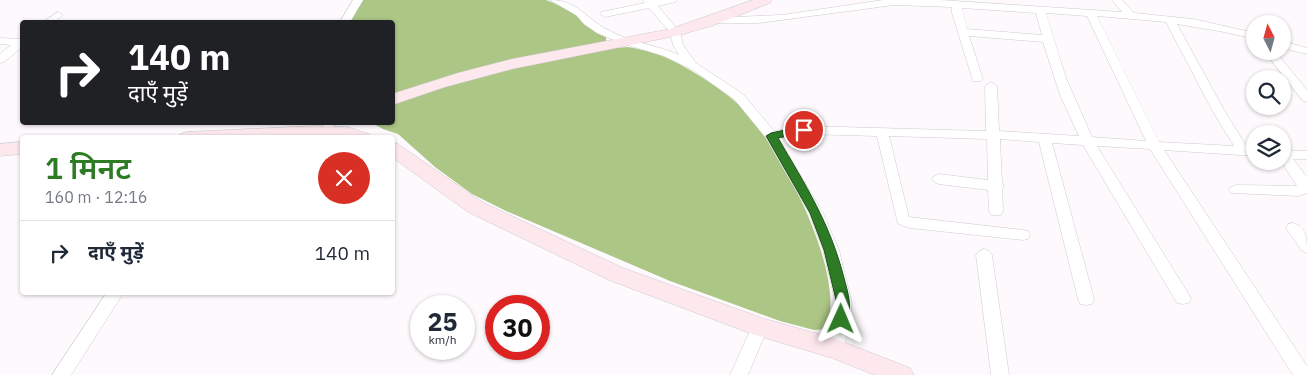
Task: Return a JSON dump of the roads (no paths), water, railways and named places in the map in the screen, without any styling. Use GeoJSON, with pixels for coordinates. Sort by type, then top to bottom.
{"type":"FeatureCollection","features":[{"type":"Feature","properties":{"kind":"street"},"geometry":{"type":"LineString","coordinates":[[346,20],[358,0]]}},
{"type":"Feature","properties":{"kind":"street"},"geometry":{"type":"LineString","coordinates":[[555,0],[580,13],[588,22],[601,31],[624,41],[668,54],[696,68],[739,97],[771,136],[816,213],[831,250],[844,304],[836,349]]}},
{"type":"Feature","properties":{"kind":"street"},"geometry":{"type":"LineString","coordinates":[[605,14],[650,2],[672,0]]}},
{"type":"Feature","properties":{"kind":"street"},"geometry":{"type":"LineString","coordinates":[[395,99],[480,71],[675,32],[714,20],[764,0]]}},
{"type":"Feature","properties":{"kind":"street"},"geometry":{"type":"LineString","coordinates":[[1059,0],[1070,12]]}},
{"type":"Feature","properties":{"kind":"street"},"geometry":{"type":"LineString","coordinates":[[1116,0],[1132,17]]}},
{"type":"Feature","properties":{"kind":"street"},"geometry":{"type":"LineString","coordinates":[[650,2],[675,32],[675,40],[696,68]]}},
{"type":"Feature","properties":{"kind":"street"},"geometry":{"type":"LineString","coordinates":[[714,20],[739,23],[771,20],[879,2],[957,5],[1011,4],[1040,10],[1170,20],[1226,28],[1246,34]]}},
{"type":"Feature","properties":{"kind":"street"},"geometry":{"type":"LineString","coordinates":[[957,5],[957,14],[964,32],[976,79]]}},
{"type":"Feature","properties":{"kind":"street"},"geometry":{"type":"LineString","coordinates":[[1040,10],[1066,96],[1087,141],[1159,256],[1182,298]]}},
{"type":"Feature","properties":{"kind":"street"},"geometry":{"type":"LineString","coordinates":[[1091,14],[1154,146],[1303,375]]}},
{"type":"Feature","properties":{"kind":"street"},"geometry":{"type":"LineString","coordinates":[[51,20],[58,15]]}},
{"type":"Feature","properties":{"kind":"street"},"geometry":{"type":"LineString","coordinates":[[1170,20],[1218,110],[1246,148]]}},
{"type":"Feature","properties":{"kind":"street"},"geometry":{"type":"LineString","coordinates":[[964,32],[1048,39]]}},
{"type":"Feature","properties":{"kind":"street"},"geometry":{"type":"LineString","coordinates":[[0,41],[20,42]]}},
{"type":"Feature","properties":{"kind":"street"},"geometry":{"type":"LineString","coordinates":[[0,60],[20,44]]}},
{"type":"Feature","properties":{"kind":"street"},"geometry":{"type":"LineString","coordinates":[[1291,47],[1307,51]]}},
{"type":"Feature","properties":{"kind":"street"},"geometry":{"type":"LineString","coordinates":[[1276,60],[1307,98]]}},
{"type":"Feature","properties":{"kind":"street"},"geometry":{"type":"LineString","coordinates":[[991,86],[997,186],[996,211]]}},
{"type":"Feature","properties":{"kind":"street"},"geometry":{"type":"LineString","coordinates":[[230,135],[327,126],[353,135]]}},
{"type":"Feature","properties":{"kind":"street"},"geometry":{"type":"LineString","coordinates":[[771,136],[804,130],[994,135],[1246,152]]}},
{"type":"Feature","properties":{"kind":"street"},"geometry":{"type":"LineString","coordinates":[[882,132],[903,220],[910,223],[1023,235]]}},
{"type":"Feature","properties":{"kind":"street"},"geometry":{"type":"LineString","coordinates":[[1044,138],[1086,299]]}},
{"type":"Feature","properties":{"kind":"street"},"geometry":{"type":"LineString","coordinates":[[0,150],[20,148]]}},
{"type":"Feature","properties":{"kind":"street"},"geometry":{"type":"LineString","coordinates":[[395,150],[475,207],[616,274],[760,326],[836,349],[902,375]]}},
{"type":"Feature","properties":{"kind":"street"},"geometry":{"type":"LineString","coordinates":[[1291,154],[1307,155]]}},
{"type":"Feature","properties":{"kind":"street"},"geometry":{"type":"LineString","coordinates":[[1236,190],[1298,190],[1303,188],[1305,184],[1291,165]]}},
{"type":"Feature","properties":{"kind":"street"},"geometry":{"type":"LineString","coordinates":[[939,179],[997,186]]}},
{"type":"Feature","properties":{"kind":"street"},"geometry":{"type":"LineString","coordinates":[[1293,228],[1307,247]]}},
{"type":"Feature","properties":{"kind":"street"},"geometry":{"type":"LineString","coordinates":[[984,255],[1000,375]]}},
{"type":"Feature","properties":{"kind":"street"},"geometry":{"type":"LineString","coordinates":[[62,375],[114,295]]}},
{"type":"Feature","properties":{"kind":"street"},"geometry":{"type":"LineString","coordinates":[[739,375],[760,326]]}}]}
